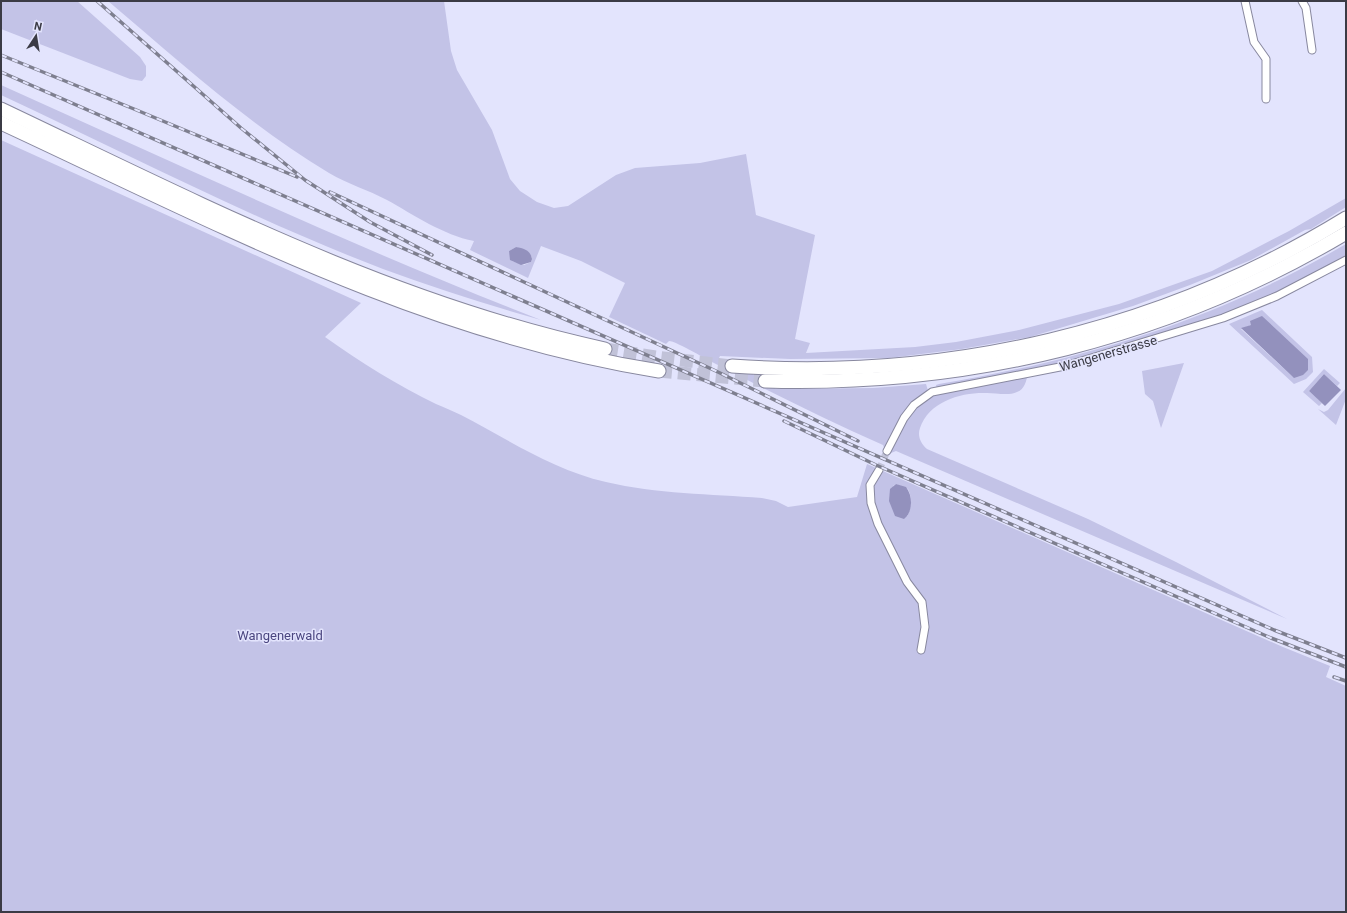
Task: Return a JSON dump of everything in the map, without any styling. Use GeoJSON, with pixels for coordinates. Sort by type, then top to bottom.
{"type":"FeatureCollection","features":[{"type":"Feature","properties":{"kind":"highway"},"geometry":{"type":"LineString","coordinates":[[1,109],[225,216],[345,267],[415,294],[482,317],[605,349]]}},
{"type":"Feature","properties":{"kind":"highway"},"geometry":{"type":"LineString","coordinates":[[1,123],[244,238],[340,279],[401,302],[463,324],[532,344],[589,358],[659,371]]}},
{"type":"Feature","properties":{"kind":"highway"},"geometry":{"type":"LineString","coordinates":[[1,131],[36,139]]}},
{"type":"Feature","properties":{"kind":"highway"},"geometry":{"type":"LineString","coordinates":[[732,366],[817,369],[897,366],[977,356],[1048,341],[1134,317],[1209,289],[1277,257],[1346,218]]}},
{"type":"Feature","properties":{"kind":"highway"},"geometry":{"type":"LineString","coordinates":[[765,381],[844,381],[915,376],[995,365],[1070,349],[1145,326],[1209,302],[1273,273],[1346,233]]}},
{"type":"Feature","properties":{"kind":"street"},"geometry":{"type":"LineString","coordinates":[[1245,1],[1253,38],[1266,59],[1266,99]]}},
{"type":"Feature","properties":{"kind":"street"},"geometry":{"type":"LineString","coordinates":[[1302,1],[1306,8],[1312,50]]}},
{"type":"Feature","properties":{"kind":"street","name":"Wangenerstrasse"},"geometry":{"type":"LineString","coordinates":[[887,451],[904,418],[914,405],[932,392],[1072,364],[1223,318],[1284,293],[1346,260]]}},
{"type":"Feature","properties":{"kind":"street"},"geometry":{"type":"LineString","coordinates":[[879,470],[870,485],[871,503],[878,524],[907,582],[922,602],[925,627],[921,650]]}},
{"type":"Feature","properties":{"kind":"green space"},"geometry":{"type":"Polygon","coordinates":[[[1,1],[77,1],[140,57],[146,66],[146,76],[142,81],[130,79],[1,29],[1,1]]]}},
{"type":"Feature","properties":{"kind":"green space"},"geometry":{"type":"Polygon","coordinates":[[[108,1],[444,1],[451,51],[457,70],[492,130],[510,179],[520,191],[537,202],[554,208],[568,206],[616,175],[635,168],[700,163],[746,154],[756,215],[815,235],[795,339],[810,343],[806,353],[915,347],[956,342],[1019,330],[1119,304],[1212,271],[1289,231],[1346,198],[1346,207],[1311,229],[1305,230],[1251,260],[1133,306],[1030,337],[962,349],[889,358],[790,359],[720,356],[719,358],[740,372],[751,373],[776,389],[873,388],[926,384],[929,394],[937,390],[936,385],[939,384],[1047,362],[1099,349],[1149,333],[1199,315],[1248,294],[1297,271],[1346,244],[1346,260],[1262,303],[1028,374],[1023,387],[1020,391],[1014,393],[967,394],[948,400],[931,411],[924,419],[919,431],[920,440],[927,449],[1088,519],[1287,619],[896,451],[891,453],[885,450],[883,445],[779,396],[678,344],[669,341],[666,344],[609,317],[625,283],[581,261],[541,246],[528,278],[470,250],[474,241],[440,229],[373,193],[336,177],[299,154],[215,92],[108,1]],[[516,247],[509,251],[512,261],[524,265],[531,262],[532,257],[528,252],[516,247]]]}},
{"type":"Feature","properties":{"kind":"green space"},"geometry":{"type":"Polygon","coordinates":[[[1,85],[337,236],[541,320],[462,296],[383,269],[334,250],[238,208],[1,95],[1,85]]]}},
{"type":"Feature","properties":{"kind":"green space","name":"Wangenerwald"},"geometry":{"type":"Polygon","coordinates":[[[1,140],[361,303],[325,337],[408,389],[461,415],[549,462],[568,470],[587,477],[625,486],[684,493],[762,498],[776,501],[788,507],[857,497],[867,464],[1283,647],[1330,666],[1326,677],[1346,686],[1346,912],[1,912],[1,140]],[[896,484],[893,486],[907,516],[911,502],[908,489],[896,484]]]}},
{"type":"Feature","properties":{"kind":"green space"},"geometry":{"type":"Polygon","coordinates":[[[1262,310],[1312,357],[1313,372],[1306,379],[1294,384],[1229,324],[1262,310]],[[1251,325],[1241,329],[1294,378],[1251,325]]]}},
{"type":"Feature","properties":{"kind":"green space"},"geometry":{"type":"Polygon","coordinates":[[[1184,363],[1161,428],[1153,401],[1145,394],[1142,371],[1184,363]]]}},
{"type":"Feature","properties":{"kind":"green space"},"geometry":{"type":"Polygon","coordinates":[[[1324,369],[1340,383],[1337,386],[1324,374],[1309,391],[1322,403],[1319,406],[1303,392],[1324,369]]]}},
{"type":"Feature","properties":{"kind":"green space"},"geometry":{"type":"Polygon","coordinates":[[[1346,388],[1346,399],[1336,425],[1318,409],[1324,412],[1328,410],[1346,388]]]}},
{"type":"Feature","properties":{"kind":"shaded area"},"geometry":{"type":"Polygon","coordinates":[[[516,247],[529,252],[532,259],[531,262],[521,265],[510,260],[509,251],[516,247]]]}},
{"type":"Feature","properties":{"kind":"shaded area"},"geometry":{"type":"Polygon","coordinates":[[[1262,316],[1308,359],[1308,370],[1303,375],[1294,378],[1241,328],[1251,325],[1250,321],[1262,316]]]}},
{"type":"Feature","properties":{"kind":"shaded area"},"geometry":{"type":"Polygon","coordinates":[[[1324,374],[1341,390],[1325,406],[1309,391],[1324,374]]]}},
{"type":"Feature","properties":{"kind":"shaded area"},"geometry":{"type":"Polygon","coordinates":[[[896,484],[906,487],[911,499],[909,512],[904,519],[895,516],[889,501],[890,489],[896,484]]]}},
{"type":"Feature","properties":{"kind":"tunnel"},"geometry":{"type":"LineString","coordinates":[[605,349],[732,366]]}},
{"type":"Feature","properties":{"kind":"tunnel"},"geometry":{"type":"LineString","coordinates":[[659,371],[765,381]]}},
{"type":"Feature","properties":{"kind":"tunnel"},"geometry":{"type":"LineString","coordinates":[[879,470],[887,451]]}},
{"type":"Feature","properties":{"kind":"railway"},"geometry":{"type":"LineString","coordinates":[[97,1],[241,128],[305,180],[370,222],[432,255]]}},
{"type":"Feature","properties":{"kind":"railway"},"geometry":{"type":"LineString","coordinates":[[1,55],[297,177]]}},
{"type":"Feature","properties":{"kind":"railway"},"geometry":{"type":"LineString","coordinates":[[1,72],[1274,630],[1346,658]]}},
{"type":"Feature","properties":{"kind":"railway"},"geometry":{"type":"LineString","coordinates":[[330,192],[718,372],[858,441]]}},
{"type":"Feature","properties":{"kind":"railway"},"geometry":{"type":"LineString","coordinates":[[784,421],[876,465],[1271,638],[1346,667]]}},
{"type":"Feature","properties":{"kind":"railway"},"geometry":{"type":"LineString","coordinates":[[1334,677],[1346,681]]}}]}
